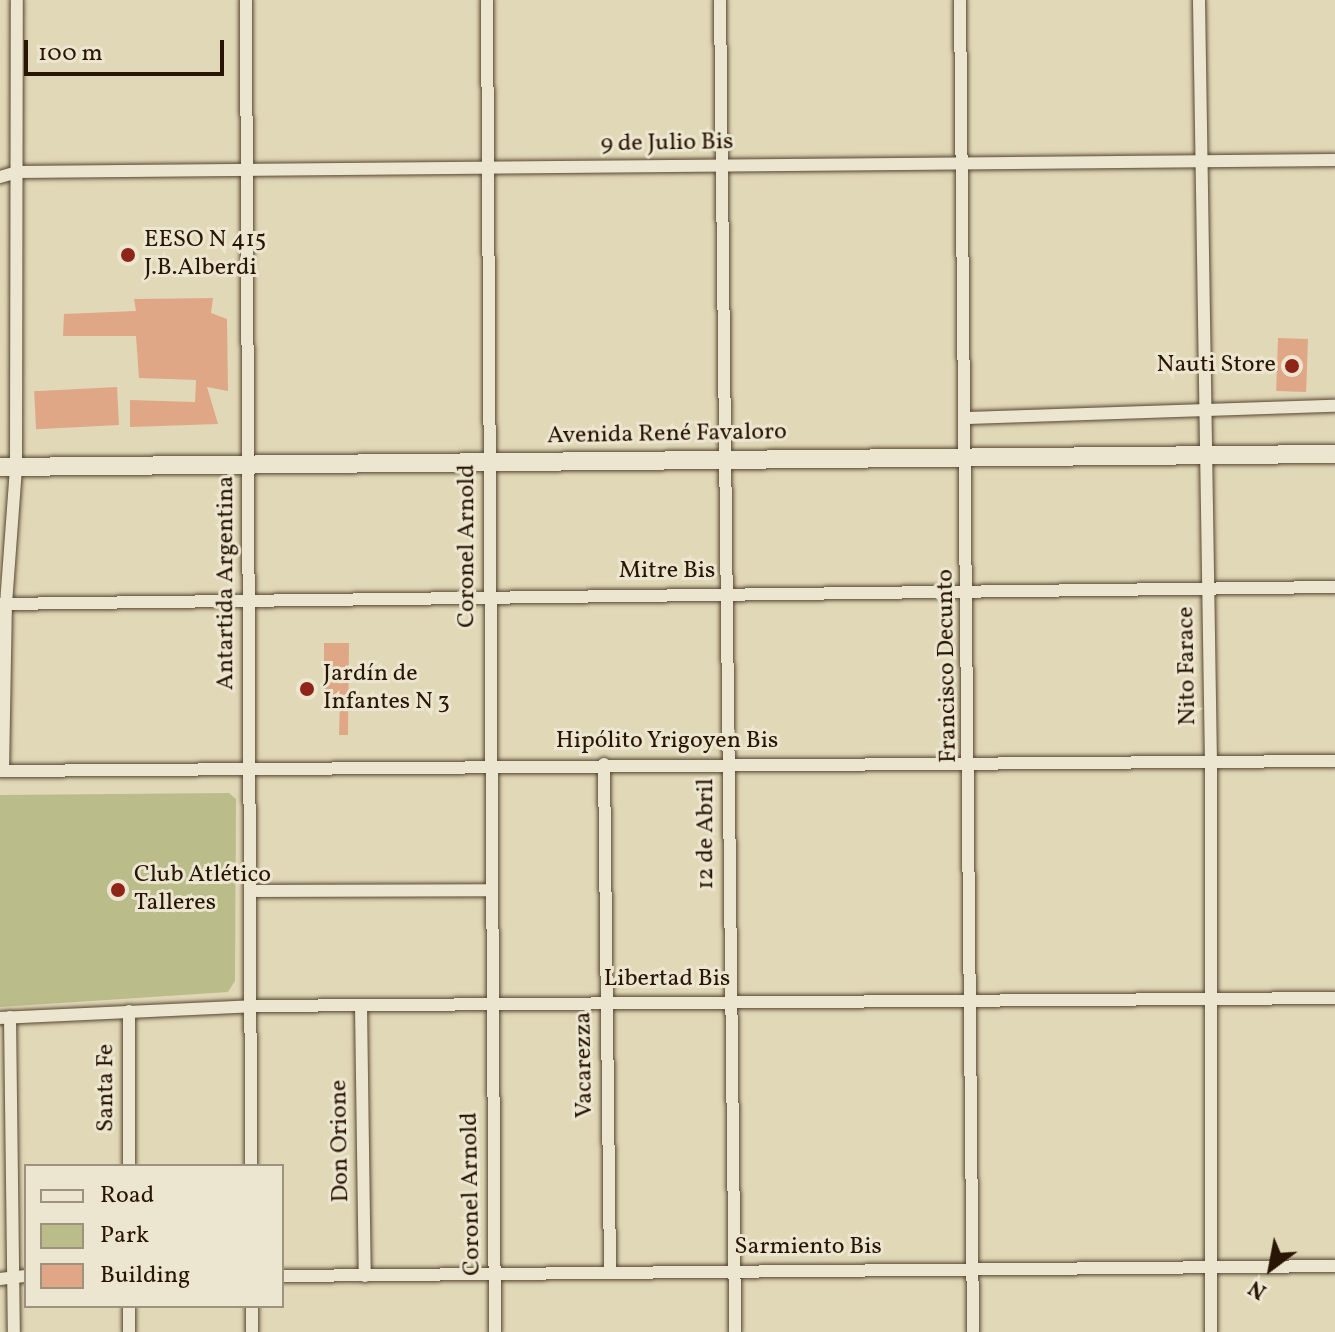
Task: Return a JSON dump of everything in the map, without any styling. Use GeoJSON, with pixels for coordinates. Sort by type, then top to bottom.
{"type":"FeatureCollection","features":[{"type":"Feature","properties":{"kind":"main road","name":"Avenida René Favaloro"},"geometry":{"type":"LineString","coordinates":[[8,467],[1335,454]]}},
{"type":"Feature","properties":{"kind":"street"},"geometry":{"type":"LineString","coordinates":[[2,771],[3,604],[17,172],[17,0]]}},
{"type":"Feature","properties":{"kind":"street","name":"Antartida Argentina"},"geometry":{"type":"LineString","coordinates":[[246,0],[251,1164]]}},
{"type":"Feature","properties":{"kind":"street","name":"Coronel Arnold"},"geometry":{"type":"LineString","coordinates":[[487,0],[495,1332]]}},
{"type":"Feature","properties":{"kind":"street","name":"12 de Abril"},"geometry":{"type":"LineString","coordinates":[[720,0],[724,594],[729,764],[728,1002],[735,1332]]}},
{"type":"Feature","properties":{"kind":"street","name":"Francisco Decunto"},"geometry":{"type":"LineString","coordinates":[[960,0],[971,763],[968,1000],[973,1332]]}},
{"type":"Feature","properties":{"kind":"street","name":"Nito Farace"},"geometry":{"type":"LineString","coordinates":[[1199,0],[1203,411],[1207,455],[1211,762],[1211,1332]]}},
{"type":"Feature","properties":{"kind":"street","name":"9 de Julio Bis"},"geometry":{"type":"LineString","coordinates":[[0,177],[17,172],[1335,160]]}},
{"type":"Feature","properties":{"kind":"street"},"geometry":{"type":"LineString","coordinates":[[966,418],[1335,406]]}},
{"type":"Feature","properties":{"kind":"street","name":"Mitre Bis"},"geometry":{"type":"LineString","coordinates":[[3,604],[490,594],[1335,587]]}},
{"type":"Feature","properties":{"kind":"street","name":"Hipólito Yrigoyen Bis"},"geometry":{"type":"LineString","coordinates":[[2,771],[604,764],[1335,761]]}},
{"type":"Feature","properties":{"kind":"street","name":"Vacarezza"},"geometry":{"type":"LineString","coordinates":[[604,764],[610,1270]]}},
{"type":"Feature","properties":{"kind":"street"},"geometry":{"type":"LineString","coordinates":[[250,891],[491,890]]}},
{"type":"Feature","properties":{"kind":"street","name":"Libertad Bis"},"geometry":{"type":"LineString","coordinates":[[5,1018],[251,1006],[1335,998]]}},
{"type":"Feature","properties":{"kind":"street","name":"Don Orione"},"geometry":{"type":"LineString","coordinates":[[361,1005],[365,1276]]}},
{"type":"Feature","properties":{"kind":"street","name":"Santa Fe"},"geometry":{"type":"LineString","coordinates":[[129,1011],[129,1164]]}},
{"type":"Feature","properties":{"kind":"street"},"geometry":{"type":"LineString","coordinates":[[5,1018],[20,1276],[14,1332]]}},
{"type":"Feature","properties":{"kind":"street","name":"Sarmiento Bis"},"geometry":{"type":"LineString","coordinates":[[284,1276],[610,1270],[1335,1266]]}},
{"type":"Feature","properties":{"kind":"street"},"geometry":{"type":"LineString","coordinates":[[0,1279],[20,1276]]}},
{"type":"Feature","properties":{"kind":"street"},"geometry":{"type":"LineString","coordinates":[[129,1308],[129,1332]]}},
{"type":"Feature","properties":{"kind":"street"},"geometry":{"type":"LineString","coordinates":[[252,1308],[252,1332]]}},
{"type":"Feature","properties":{"kind":"green space","name":"Club Atlético Talleres"},"geometry":{"type":"Polygon","coordinates":[[[229,793],[236,799],[235,981],[228,992],[0,1007],[0,795],[229,793]]]}},
{"type":"Feature","properties":{"kind":"building"},"geometry":{"type":"Polygon","coordinates":[[[213,298],[211,313],[227,319],[228,391],[207,387],[218,424],[130,427],[130,400],[195,402],[196,380],[139,378],[136,336],[63,336],[64,314],[136,311],[134,299],[213,298]]]}},
{"type":"Feature","properties":{"kind":"building","name":"Nauti Store"},"geometry":{"type":"Polygon","coordinates":[[[1278,338],[1308,339],[1306,392],[1276,391],[1278,338]]]}},
{"type":"Feature","properties":{"kind":"building"},"geometry":{"type":"Polygon","coordinates":[[[117,387],[119,425],[36,429],[34,391],[117,387]]]}},
{"type":"Feature","properties":{"kind":"building"},"geometry":{"type":"Polygon","coordinates":[[[324,643],[349,643],[348,735],[339,735],[340,700],[324,697],[324,643]]]}},
{"type":"Feature","properties":{"kind":"place","name":"EESO N 415 J.B.Alberdi"},"geometry":{"type":"Point","coordinates":[128,255]}},
{"type":"Feature","properties":{"kind":"place","name":"Nauti Store"},"geometry":{"type":"Point","coordinates":[1292,366]}},
{"type":"Feature","properties":{"kind":"place","name":"Jardín de Infantes N 3"},"geometry":{"type":"Point","coordinates":[307,689]}},
{"type":"Feature","properties":{"kind":"place","name":"Club Atlético Talleres"},"geometry":{"type":"Point","coordinates":[118,890]}}]}
